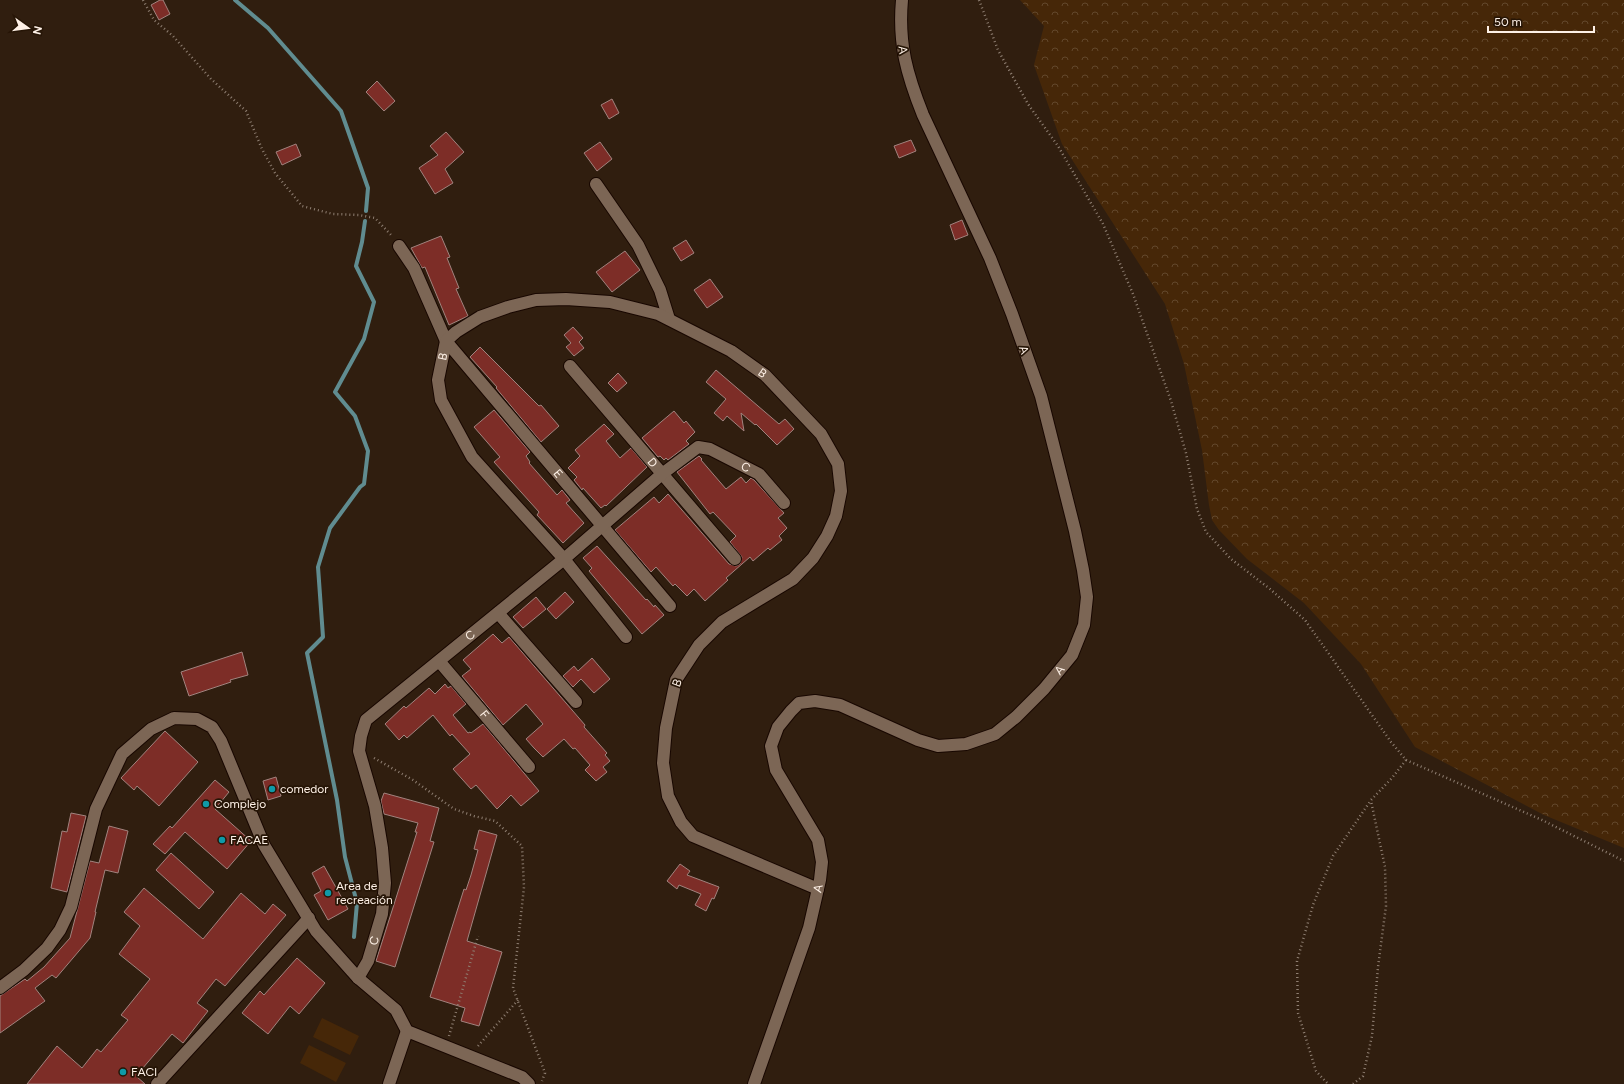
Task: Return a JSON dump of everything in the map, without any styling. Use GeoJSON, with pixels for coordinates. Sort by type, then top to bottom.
{"type":"FeatureCollection","features":[{"type":"Feature","properties":{"kind":"street","name":"A"},"geometry":{"type":"LineString","coordinates":[[754,1084],[809,928],[820,880],[822,862],[818,840],[776,770],[771,746],[778,727],[791,711],[800,703],[815,701],[840,705],[918,740],[938,746],[966,744],[995,734],[1016,717],[1044,689],[1072,655],[1084,625],[1087,597],[1083,570],[1075,531],[1041,396],[1012,314],[990,258],[913,91],[904,59],[900,23],[902,0]]}},
{"type":"Feature","properties":{"kind":"street"},"geometry":{"type":"LineString","coordinates":[[596,184],[638,245],[660,290],[668,319]]}},
{"type":"Feature","properties":{"kind":"street","name":"E"},"geometry":{"type":"LineString","coordinates":[[399,246],[414,268],[446,341],[670,606]]}},
{"type":"Feature","properties":{"kind":"street","name":"B"},"geometry":{"type":"LineString","coordinates":[[626,637],[564,559],[472,457],[441,400],[438,380],[446,341],[456,332],[480,317],[508,307],[536,300],[566,299],[610,302],[658,314],[731,351],[765,375],[822,434],[838,464],[841,491],[836,516],[827,536],[813,558],[793,579],[722,622],[699,645],[676,680],[666,728],[664,763],[668,796],[681,822],[693,836],[818,888]]}},
{"type":"Feature","properties":{"kind":"street","name":"D"},"geometry":{"type":"LineString","coordinates":[[570,366],[735,559]]}},
{"type":"Feature","properties":{"kind":"street","name":"C"},"geometry":{"type":"LineString","coordinates":[[358,978],[368,961],[382,914],[385,883],[382,848],[375,806],[359,751],[361,736],[366,720],[564,559],[662,474],[698,447],[710,449],[759,474],[784,503]]}},
{"type":"Feature","properties":{"kind":"street"},"geometry":{"type":"LineString","coordinates":[[498,613],[576,702]]}},
{"type":"Feature","properties":{"kind":"street","name":"F"},"geometry":{"type":"LineString","coordinates":[[439,661],[529,766]]}},
{"type":"Feature","properties":{"kind":"street"},"geometry":{"type":"LineString","coordinates":[[0,988],[47,948],[60,930],[71,907],[96,808],[122,754],[151,729],[174,718],[197,719],[212,727],[221,741],[264,845],[316,931],[358,978],[396,1010],[407,1031],[470,1055],[509,1079],[522,1077],[529,1084]]}},
{"type":"Feature","properties":{"kind":"street"},"geometry":{"type":"LineString","coordinates":[[157,1084],[309,918]]}},
{"type":"Feature","properties":{"kind":"street"},"geometry":{"type":"LineString","coordinates":[[389,1084],[407,1031]]}},
{"type":"Feature","properties":{"kind":"path"},"geometry":{"type":"LineString","coordinates":[[143,0],[154,20],[173,36],[210,79],[246,111],[262,149],[275,173],[302,206],[333,214],[360,215],[375,218],[390,233],[399,246]]}},
{"type":"Feature","properties":{"kind":"path"},"geometry":{"type":"LineString","coordinates":[[979,0],[998,50],[1028,104],[1058,146],[1103,224],[1133,294],[1171,401],[1186,453],[1197,510],[1206,532],[1231,559],[1270,589],[1305,620],[1391,742],[1406,760],[1542,820],[1624,861]]}},
{"type":"Feature","properties":{"kind":"path"},"geometry":{"type":"LineString","coordinates":[[359,751],[381,761],[413,780],[454,809],[495,821],[522,846],[524,887],[513,988],[545,1074],[540,1084]]}},
{"type":"Feature","properties":{"kind":"path"},"geometry":{"type":"LineString","coordinates":[[1328,1084],[1316,1071],[1298,1013],[1297,961],[1313,905],[1333,856],[1371,800],[1392,778],[1406,760]]}},
{"type":"Feature","properties":{"kind":"path"},"geometry":{"type":"LineString","coordinates":[[1353,1084],[1363,1076],[1372,1036],[1378,967],[1386,906],[1386,867],[1371,800]]}},
{"type":"Feature","properties":{"kind":"path"},"geometry":{"type":"LineString","coordinates":[[446,1046],[478,936]]}},
{"type":"Feature","properties":{"kind":"path"},"geometry":{"type":"LineString","coordinates":[[470,1055],[518,1000]]}},
{"type":"Feature","properties":{"kind":"green space"},"geometry":{"type":"Polygon","coordinates":[[[1020,0],[1624,0],[1624,848],[1544,815],[1415,747],[1361,664],[1304,603],[1247,559],[1219,530],[1212,520],[1202,450],[1184,364],[1165,304],[1062,144],[1034,65],[1044,26],[1020,0]]]}},
{"type":"Feature","properties":{"kind":"green space"},"geometry":{"type":"Polygon","coordinates":[[[322,1018],[359,1036],[350,1055],[313,1037],[322,1018]]]}},
{"type":"Feature","properties":{"kind":"green space"},"geometry":{"type":"Polygon","coordinates":[[[309,1045],[346,1063],[336,1082],[300,1063],[309,1045]]]}},
{"type":"Feature","properties":{"kind":"building"},"geometry":{"type":"Polygon","coordinates":[[[163,0],[170,14],[159,20],[151,5],[163,0]]]}},
{"type":"Feature","properties":{"kind":"building"},"geometry":{"type":"Polygon","coordinates":[[[377,81],[395,101],[384,111],[366,92],[377,81]]]}},
{"type":"Feature","properties":{"kind":"building"},"geometry":{"type":"Polygon","coordinates":[[[612,99],[619,113],[609,119],[601,105],[612,99]]]}},
{"type":"Feature","properties":{"kind":"building"},"geometry":{"type":"Polygon","coordinates":[[[446,132],[464,152],[445,169],[453,183],[435,194],[419,168],[438,155],[430,146],[446,132]]]}},
{"type":"Feature","properties":{"kind":"building"},"geometry":{"type":"Polygon","coordinates":[[[911,140],[916,151],[899,158],[894,146],[911,140]]]}},
{"type":"Feature","properties":{"kind":"building"},"geometry":{"type":"Polygon","coordinates":[[[600,142],[612,159],[597,171],[584,153],[600,142]]]}},
{"type":"Feature","properties":{"kind":"building"},"geometry":{"type":"Polygon","coordinates":[[[296,144],[301,156],[282,165],[276,152],[296,144]]]}},
{"type":"Feature","properties":{"kind":"building"},"geometry":{"type":"Polygon","coordinates":[[[962,220],[968,235],[955,240],[950,225],[962,220]]]}},
{"type":"Feature","properties":{"kind":"building"},"geometry":{"type":"Polygon","coordinates":[[[441,236],[450,257],[447,258],[459,288],[456,289],[468,316],[449,325],[425,267],[422,268],[411,248],[441,236]]]}},
{"type":"Feature","properties":{"kind":"building"},"geometry":{"type":"Polygon","coordinates":[[[686,240],[694,253],[681,261],[673,248],[686,240]]]}},
{"type":"Feature","properties":{"kind":"building"},"geometry":{"type":"Polygon","coordinates":[[[625,251],[640,270],[612,292],[596,272],[625,251]]]}},
{"type":"Feature","properties":{"kind":"building"},"geometry":{"type":"Polygon","coordinates":[[[710,279],[723,297],[707,308],[694,290],[710,279]]]}},
{"type":"Feature","properties":{"kind":"building"},"geometry":{"type":"Polygon","coordinates":[[[573,327],[583,338],[579,342],[584,348],[574,356],[566,347],[571,343],[564,335],[573,327]]]}},
{"type":"Feature","properties":{"kind":"building"},"geometry":{"type":"Polygon","coordinates":[[[480,347],[539,406],[541,405],[559,426],[541,442],[496,388],[497,387],[470,357],[480,347]]]}},
{"type":"Feature","properties":{"kind":"building"},"geometry":{"type":"Polygon","coordinates":[[[716,370],[779,424],[785,419],[794,429],[777,445],[756,424],[755,425],[741,413],[744,431],[727,416],[723,421],[714,413],[726,399],[706,382],[716,370]]]}},
{"type":"Feature","properties":{"kind":"building"},"geometry":{"type":"Polygon","coordinates":[[[618,373],[627,383],[617,392],[608,383],[618,373]]]}},
{"type":"Feature","properties":{"kind":"building"},"geometry":{"type":"Polygon","coordinates":[[[494,410],[530,452],[526,456],[530,462],[529,463],[557,495],[562,490],[570,500],[566,503],[584,523],[563,543],[537,515],[539,512],[494,462],[500,457],[474,427],[494,410]]]}},
{"type":"Feature","properties":{"kind":"building"},"geometry":{"type":"Polygon","coordinates":[[[674,411],[684,423],[686,421],[695,432],[686,441],[689,444],[668,460],[666,458],[664,460],[660,456],[658,457],[642,438],[674,411]]]}},
{"type":"Feature","properties":{"kind":"building"},"geometry":{"type":"Polygon","coordinates":[[[604,424],[614,434],[606,441],[620,458],[631,448],[647,467],[606,506],[605,505],[601,508],[583,488],[582,490],[574,480],[577,477],[568,468],[580,456],[575,450],[604,424]]]}},
{"type":"Feature","properties":{"kind":"building"},"geometry":{"type":"Polygon","coordinates":[[[699,456],[726,489],[741,477],[746,483],[751,478],[754,480],[784,513],[778,518],[787,528],[779,536],[782,540],[770,550],[768,548],[753,561],[750,557],[726,578],[728,580],[705,601],[694,589],[687,596],[675,584],[673,586],[656,567],[651,572],[615,530],[654,497],[659,503],[668,494],[729,564],[736,566],[740,564],[742,557],[730,542],[736,536],[713,512],[710,514],[677,472],[699,456]]]}},
{"type":"Feature","properties":{"kind":"building"},"geometry":{"type":"Polygon","coordinates":[[[597,546],[646,600],[647,599],[654,607],[655,605],[664,615],[642,634],[589,571],[592,568],[583,558],[597,546]]]}},
{"type":"Feature","properties":{"kind":"building"},"geometry":{"type":"Polygon","coordinates":[[[565,592],[574,602],[556,619],[547,609],[565,592]]]}},
{"type":"Feature","properties":{"kind":"building"},"geometry":{"type":"Polygon","coordinates":[[[536,597],[546,609],[523,628],[513,617],[536,597]]]}},
{"type":"Feature","properties":{"kind":"building"},"geometry":{"type":"Polygon","coordinates":[[[493,634],[502,643],[509,637],[585,725],[584,727],[607,753],[605,755],[610,761],[603,767],[607,772],[596,781],[585,770],[590,765],[575,748],[573,749],[564,739],[543,757],[534,748],[526,739],[543,724],[526,704],[503,725],[462,676],[471,669],[463,660],[493,634]]]}},
{"type":"Feature","properties":{"kind":"building"},"geometry":{"type":"Polygon","coordinates":[[[242,652],[248,675],[230,680],[231,682],[189,696],[181,672],[242,652]]]}},
{"type":"Feature","properties":{"kind":"building"},"geometry":{"type":"Polygon","coordinates":[[[592,658],[610,679],[594,693],[581,679],[573,687],[563,676],[574,666],[578,671],[592,658]]]}},
{"type":"Feature","properties":{"kind":"building"},"geometry":{"type":"Polygon","coordinates":[[[445,684],[448,688],[451,686],[466,704],[453,715],[468,733],[471,733],[483,724],[539,791],[521,806],[511,795],[497,809],[476,785],[471,789],[453,769],[470,754],[452,734],[450,736],[433,715],[407,738],[404,735],[399,740],[385,724],[404,706],[406,708],[429,688],[435,694],[445,684]]]}},
{"type":"Feature","properties":{"kind":"building"},"geometry":{"type":"Polygon","coordinates":[[[165,731],[198,762],[159,806],[137,786],[134,790],[121,778],[165,731]]]}},
{"type":"Feature","properties":{"kind":"building","name":"comedor"},"geometry":{"type":"Polygon","coordinates":[[[276,777],[281,796],[268,800],[263,781],[276,777]]]}},
{"type":"Feature","properties":{"kind":"building"},"geometry":{"type":"Polygon","coordinates":[[[215,780],[229,792],[215,809],[251,841],[227,869],[185,832],[165,854],[153,844],[170,826],[172,828],[215,780]]]}},
{"type":"Feature","properties":{"kind":"building"},"geometry":{"type":"Polygon","coordinates":[[[384,793],[439,808],[430,841],[434,842],[395,967],[376,961],[417,832],[415,832],[418,823],[384,814],[381,801],[384,793]]]}},
{"type":"Feature","properties":{"kind":"building"},"geometry":{"type":"Polygon","coordinates":[[[71,813],[86,816],[67,892],[51,888],[62,831],[67,832],[71,813]]]}},
{"type":"Feature","properties":{"kind":"building"},"geometry":{"type":"Polygon","coordinates":[[[109,826],[128,831],[118,873],[105,870],[90,938],[56,978],[52,975],[35,988],[45,1001],[0,1033],[0,996],[25,979],[27,981],[44,967],[70,938],[90,861],[99,863],[109,826]]]}},
{"type":"Feature","properties":{"kind":"building"},"geometry":{"type":"Polygon","coordinates":[[[479,830],[497,835],[467,941],[502,952],[479,1026],[461,1021],[465,1008],[430,997],[464,889],[466,890],[471,875],[478,850],[474,849],[479,830]]]}},
{"type":"Feature","properties":{"kind":"building"},"geometry":{"type":"Polygon","coordinates":[[[171,853],[214,892],[199,909],[156,870],[171,853]]]}},
{"type":"Feature","properties":{"kind":"building"},"geometry":{"type":"Polygon","coordinates":[[[680,864],[690,871],[687,875],[719,887],[714,899],[712,898],[706,911],[695,905],[701,894],[679,885],[677,889],[667,881],[680,864]]]}},
{"type":"Feature","properties":{"kind":"building","name":"Area de recreación"},"geometry":{"type":"Polygon","coordinates":[[[324,866],[348,909],[328,920],[314,895],[321,891],[312,873],[324,866]]]}},
{"type":"Feature","properties":{"kind":"building"},"geometry":{"type":"Polygon","coordinates":[[[144,888],[203,939],[241,893],[265,914],[273,904],[286,915],[225,986],[216,979],[197,1003],[208,1011],[183,1043],[172,1034],[136,1076],[145,1084],[27,1084],[57,1046],[82,1068],[97,1049],[101,1052],[128,1020],[121,1015],[150,979],[119,954],[140,926],[124,912],[144,888]]]}},
{"type":"Feature","properties":{"kind":"building"},"geometry":{"type":"Polygon","coordinates":[[[297,958],[325,983],[299,1014],[290,1006],[268,1034],[242,1013],[260,991],[264,995],[297,958]]]}},
{"type":"Feature","properties":{"kind":"waterway"},"geometry":{"type":"LineString","coordinates":[[235,0],[268,28],[341,111],[368,188],[366,211]]}},
{"type":"Feature","properties":{"kind":"waterway"},"geometry":{"type":"LineString","coordinates":[[354,937],[357,903],[345,857],[337,800],[307,653],[323,637],[318,567],[330,528],[360,487],[364,484],[368,451],[355,416],[335,392],[364,339],[374,302],[356,266],[365,221]]}},
{"type":"Feature","properties":{"kind":"place","name":"comedor"},"geometry":{"type":"Point","coordinates":[272,789]}},
{"type":"Feature","properties":{"kind":"place","name":"Complejo"},"geometry":{"type":"Point","coordinates":[206,804]}},
{"type":"Feature","properties":{"kind":"place","name":"FACAE"},"geometry":{"type":"Point","coordinates":[222,840]}},
{"type":"Feature","properties":{"kind":"place","name":"Area de recreación"},"geometry":{"type":"Point","coordinates":[328,893]}},
{"type":"Feature","properties":{"kind":"place","name":"FACI"},"geometry":{"type":"Point","coordinates":[123,1072]}}]}
